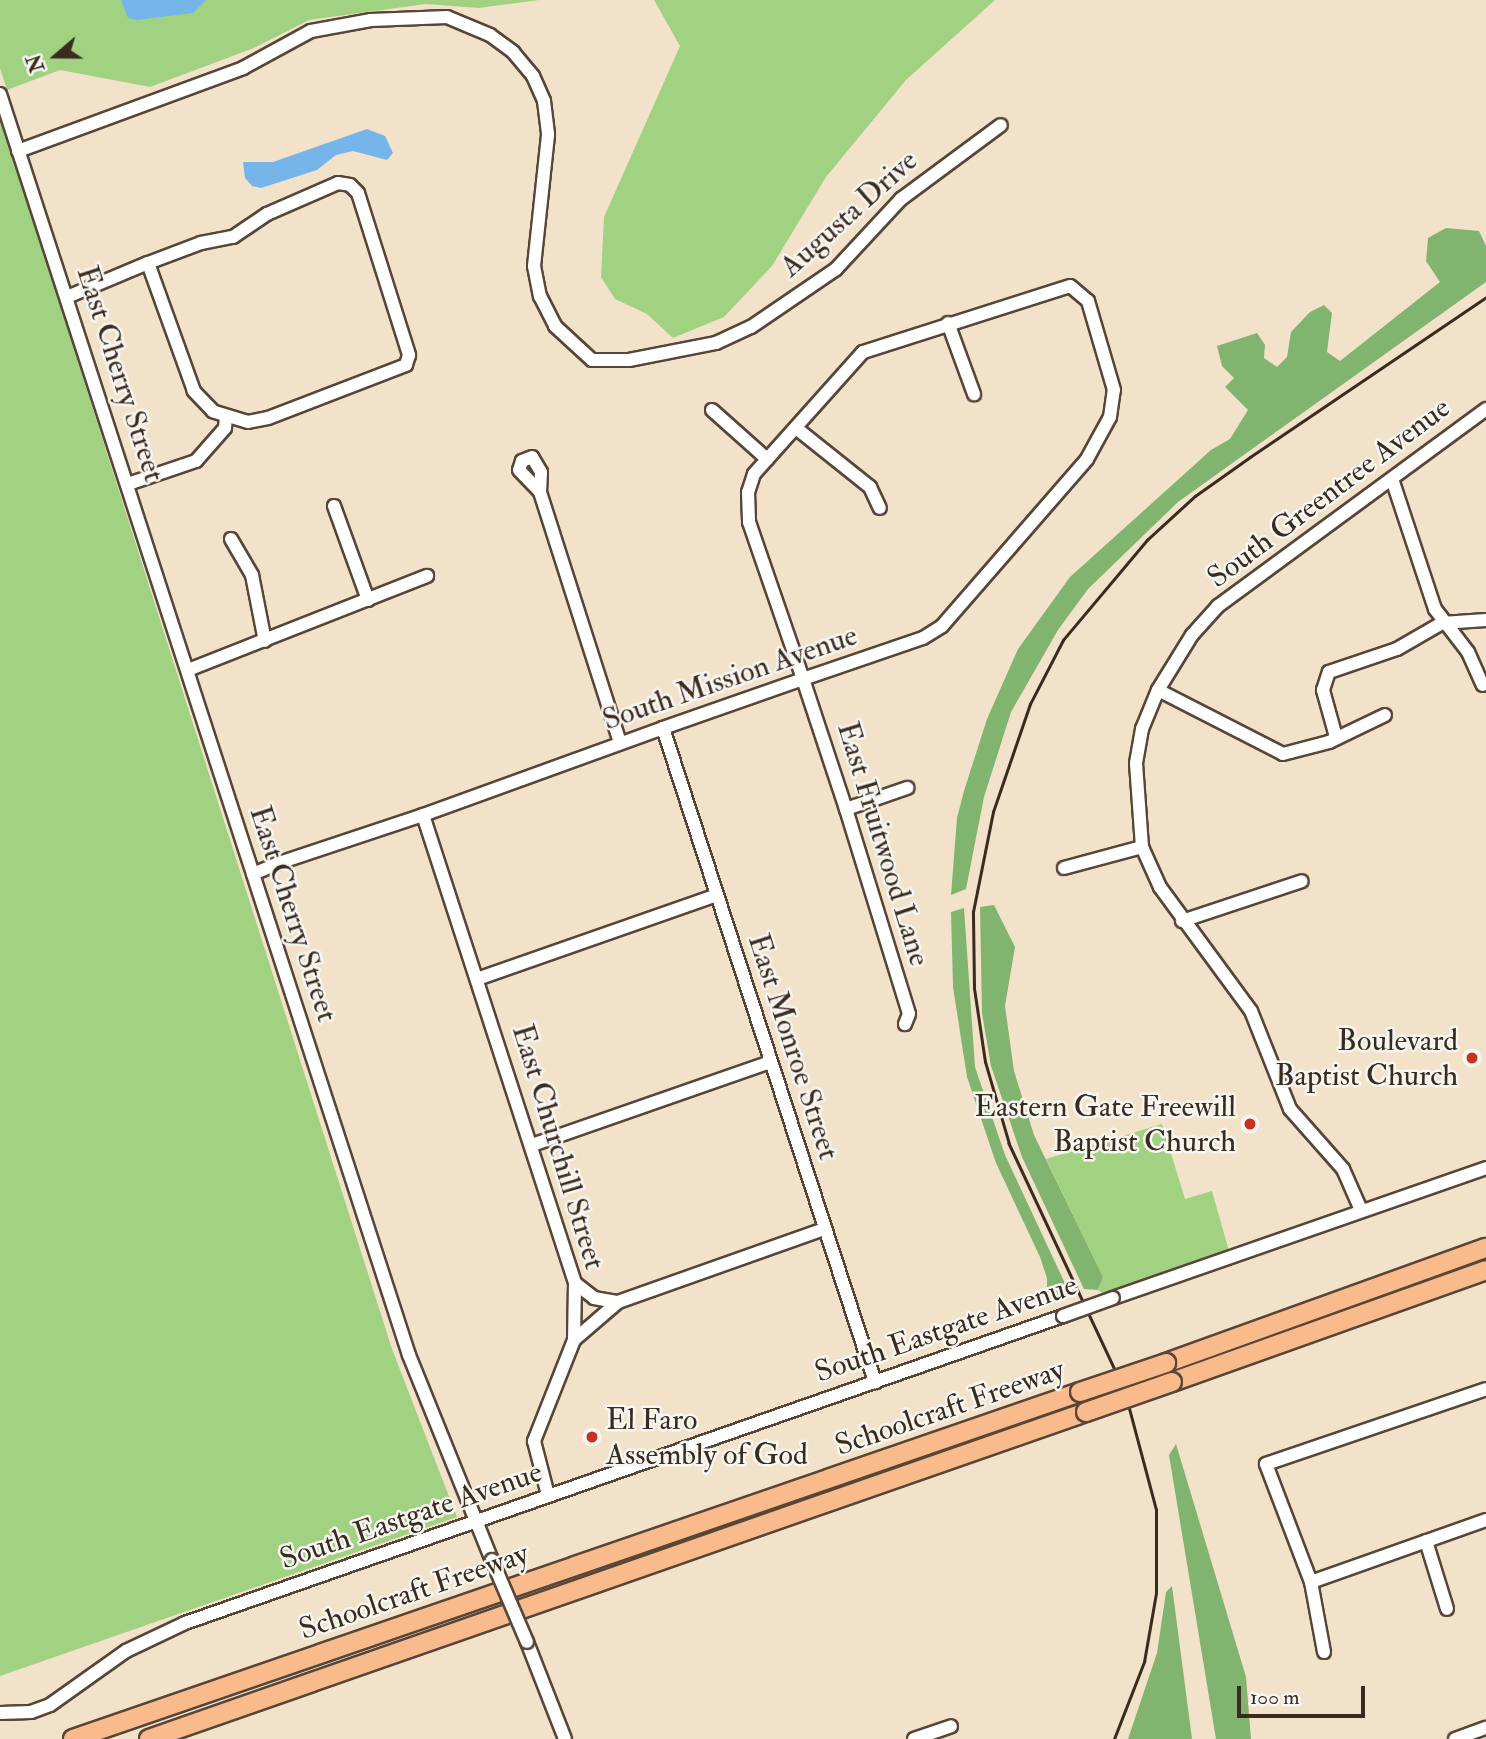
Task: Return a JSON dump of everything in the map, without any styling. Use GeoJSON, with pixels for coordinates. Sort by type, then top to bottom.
{"type":"FeatureCollection","features":[{"type":"Feature","properties":{"kind":"highway","name":"Schoolcraft Freeway"},"geometry":{"type":"LineString","coordinates":[[73,1739],[1166,1363],[1486,1248]]}},
{"type":"Feature","properties":{"kind":"highway","name":"Schoolcraft Freeway"},"geometry":{"type":"LineString","coordinates":[[149,1739],[1486,1270]]}},
{"type":"Feature","properties":{"kind":"street","name":"Augusta Drive"},"geometry":{"type":"LineString","coordinates":[[18,151],[243,68],[311,31],[371,20],[447,17],[490,35],[513,52],[533,76],[544,101],[548,135],[534,267],[540,296],[555,326],[592,360],[629,360],[716,343],[774,312],[836,269],[876,223],[925,178],[1002,125]]}},
{"type":"Feature","properties":{"kind":"street","name":"East Cherry Street"},"geometry":{"type":"LineString","coordinates":[[0,93],[409,1355],[565,1739]]}},
{"type":"Feature","properties":{"kind":"street"},"geometry":{"type":"LineString","coordinates":[[67,296],[149,263],[201,243],[233,237],[267,214],[338,183],[358,193],[410,355],[406,365],[268,418],[248,422],[226,416],[213,411],[194,391],[149,263]]}},
{"type":"Feature","properties":{"kind":"street","name":"East Fruitwood Lane"},"geometry":{"type":"LineString","coordinates":[[905,1024],[909,1014],[846,809],[749,522],[748,492],[754,474],[863,352],[1070,286],[1088,301],[1114,390]]}},
{"type":"Feature","properties":{"kind":"street"},"geometry":{"type":"LineString","coordinates":[[948,323],[974,394]]}},
{"type":"Feature","properties":{"kind":"street","name":"South Mission Avenue"},"geometry":{"type":"LineString","coordinates":[[253,874],[923,638],[959,611],[1087,459],[1110,417],[1114,390]]}},
{"type":"Feature","properties":{"kind":"street","name":"South Greentree Avenue"},"geometry":{"type":"LineString","coordinates":[[1142,847],[1136,763],[1142,729],[1158,690],[1192,635],[1218,606],[1486,409]]}},
{"type":"Feature","properties":{"kind":"street"},"geometry":{"type":"LineString","coordinates":[[712,410],[767,460]]}},
{"type":"Feature","properties":{"kind":"street"},"geometry":{"type":"LineString","coordinates":[[128,484],[197,461],[225,429],[226,416]]}},
{"type":"Feature","properties":{"kind":"street"},"geometry":{"type":"LineString","coordinates":[[796,428],[870,487],[880,508]]}},
{"type":"Feature","properties":{"kind":"street"},"geometry":{"type":"LineString","coordinates":[[1392,479],[1443,623],[1468,652],[1483,685]]}},
{"type":"Feature","properties":{"kind":"street"},"geometry":{"type":"LineString","coordinates":[[540,492],[620,743]]}},
{"type":"Feature","properties":{"kind":"street"},"geometry":{"type":"LineString","coordinates":[[334,506],[368,600]]}},
{"type":"Feature","properties":{"kind":"street"},"geometry":{"type":"LineString","coordinates":[[231,539],[253,575],[265,641]]}},
{"type":"Feature","properties":{"kind":"street"},"geometry":{"type":"LineString","coordinates":[[188,670],[427,576]]}},
{"type":"Feature","properties":{"kind":"street"},"geometry":{"type":"LineString","coordinates":[[1336,737],[1324,690],[1329,672],[1397,649],[1443,623],[1486,620]]}},
{"type":"Feature","properties":{"kind":"street"},"geometry":{"type":"LineString","coordinates":[[1158,690],[1283,754],[1336,737],[1385,715]]}},
{"type":"Feature","properties":{"kind":"street","name":"East Monroe Street"},"geometry":{"type":"LineString","coordinates":[[663,728],[875,1382]]}},
{"type":"Feature","properties":{"kind":"street"},"geometry":{"type":"LineString","coordinates":[[846,809],[907,788]]}},
{"type":"Feature","properties":{"kind":"street","name":"East Churchill Street"},"geometry":{"type":"LineString","coordinates":[[423,815],[575,1283],[574,1340],[534,1441],[548,1495]]}},
{"type":"Feature","properties":{"kind":"street"},"geometry":{"type":"LineString","coordinates":[[1064,869],[1142,847],[1182,921],[1251,1011],[1290,1109],[1343,1169],[1361,1210]]}},
{"type":"Feature","properties":{"kind":"street"},"geometry":{"type":"LineString","coordinates":[[1182,921],[1302,881]]}},
{"type":"Feature","properties":{"kind":"street"},"geometry":{"type":"LineString","coordinates":[[477,979],[717,895]]}},
{"type":"Feature","properties":{"kind":"street"},"geometry":{"type":"LineString","coordinates":[[532,1145],[770,1062]]}},
{"type":"Feature","properties":{"kind":"street","name":"South Eastgate Avenue"},"geometry":{"type":"LineString","coordinates":[[0,1713],[31,1712],[50,1705],[126,1651],[166,1631],[475,1520],[1486,1168]]}},
{"type":"Feature","properties":{"kind":"street"},"geometry":{"type":"LineString","coordinates":[[574,1340],[618,1302],[824,1229]]}},
{"type":"Feature","properties":{"kind":"street"},"geometry":{"type":"LineString","coordinates":[[575,1283],[594,1298],[618,1302]]}},
{"type":"Feature","properties":{"kind":"street"},"geometry":{"type":"LineString","coordinates":[[1324,1652],[1311,1583],[1266,1464],[1486,1389]]}},
{"type":"Feature","properties":{"kind":"street"},"geometry":{"type":"LineString","coordinates":[[1311,1583],[1486,1520]]}},
{"type":"Feature","properties":{"kind":"street"},"geometry":{"type":"LineString","coordinates":[[1426,1541],[1447,1609]]}},
{"type":"Feature","properties":{"kind":"street"},"geometry":{"type":"LineString","coordinates":[[914,1739],[951,1726]]}},
{"type":"Feature","properties":{"kind":"street"},"geometry":{"type":"LineString","coordinates":[[1455,1739],[1483,1732]]}},
{"type":"Feature","properties":{"kind":"green space"},"geometry":{"type":"Polygon","coordinates":[[[0,0],[539,0],[479,8],[426,4],[309,20],[254,48],[150,87],[60,70],[7,90],[0,68],[0,0]]]}},
{"type":"Feature","properties":{"kind":"green space"},"geometry":{"type":"Polygon","coordinates":[[[654,0],[995,0],[906,80],[826,177],[772,266],[724,317],[673,338],[647,314],[615,299],[601,277],[604,217],[680,46],[654,0]]]}},
{"type":"Feature","properties":{"kind":"green space"},"geometry":{"type":"Polygon","coordinates":[[[0,117],[392,1349],[457,1517],[0,1676],[0,117]]]}},
{"type":"Feature","properties":{"kind":"green space"},"geometry":{"type":"Polygon","coordinates":[[[1446,228],[1479,231],[1486,246],[1486,282],[1178,502],[1088,589],[1058,630],[1011,712],[984,797],[966,889],[951,895],[957,818],[964,791],[987,719],[1018,649],[1070,577],[1211,450],[1230,439],[1248,410],[1225,387],[1234,378],[1222,366],[1217,346],[1257,333],[1265,345],[1264,358],[1277,367],[1287,357],[1291,332],[1310,312],[1324,305],[1332,313],[1327,352],[1340,361],[1440,282],[1426,261],[1428,238],[1446,228]]]}},
{"type":"Feature","properties":{"kind":"green space"},"geometry":{"type":"Polygon","coordinates":[[[994,905],[1015,947],[1005,1006],[1014,1071],[1034,1135],[1103,1277],[1098,1290],[1084,1289],[1022,1157],[991,1066],[982,1013],[980,907],[994,905]]]}},
{"type":"Feature","properties":{"kind":"green space"},"geometry":{"type":"Polygon","coordinates":[[[964,908],[975,1067],[1005,1155],[1069,1292],[1047,1304],[1047,1278],[1040,1257],[996,1163],[967,1077],[953,987],[951,912],[964,908]]]}},
{"type":"Feature","properties":{"kind":"green space"},"geometry":{"type":"Polygon","coordinates":[[[1162,1124],[1185,1199],[1212,1191],[1229,1251],[1104,1294],[1098,1290],[1103,1277],[1046,1159],[1162,1124]]]}},
{"type":"Feature","properties":{"kind":"green space"},"geometry":{"type":"Polygon","coordinates":[[[1176,1444],[1246,1677],[1251,1739],[1216,1739],[1169,1455],[1176,1444]]]}},
{"type":"Feature","properties":{"kind":"green space"},"geometry":{"type":"Polygon","coordinates":[[[1172,1586],[1192,1739],[1128,1739],[1157,1653],[1166,1592],[1172,1586]]]}},
{"type":"Feature","properties":{"kind":"water"},"geometry":{"type":"Polygon","coordinates":[[[121,0],[206,0],[193,13],[137,20],[128,18],[121,0]]]}},
{"type":"Feature","properties":{"kind":"water"},"geometry":{"type":"Polygon","coordinates":[[[367,129],[385,136],[393,153],[387,160],[353,151],[336,155],[317,170],[261,188],[252,186],[245,178],[243,162],[273,162],[367,129]]]}},
{"type":"Feature","properties":{"kind":"railway"},"geometry":{"type":"LineString","coordinates":[[1114,1739],[1144,1662],[1156,1593],[1156,1510],[1124,1390],[1009,1144],[985,1062],[974,988],[973,912],[993,812],[1030,704],[1063,640],[1147,540],[1195,496],[1486,297]]}},
{"type":"Feature","properties":{"kind":"place","name":"Boulevard Baptist Church"},"geometry":{"type":"Point","coordinates":[1472,1058]}},
{"type":"Feature","properties":{"kind":"place","name":"Eastern Gate Freewill Baptist Church"},"geometry":{"type":"Point","coordinates":[1250,1124]}},
{"type":"Feature","properties":{"kind":"place","name":"El Faro Assembly of God"},"geometry":{"type":"Point","coordinates":[592,1437]}}]}
